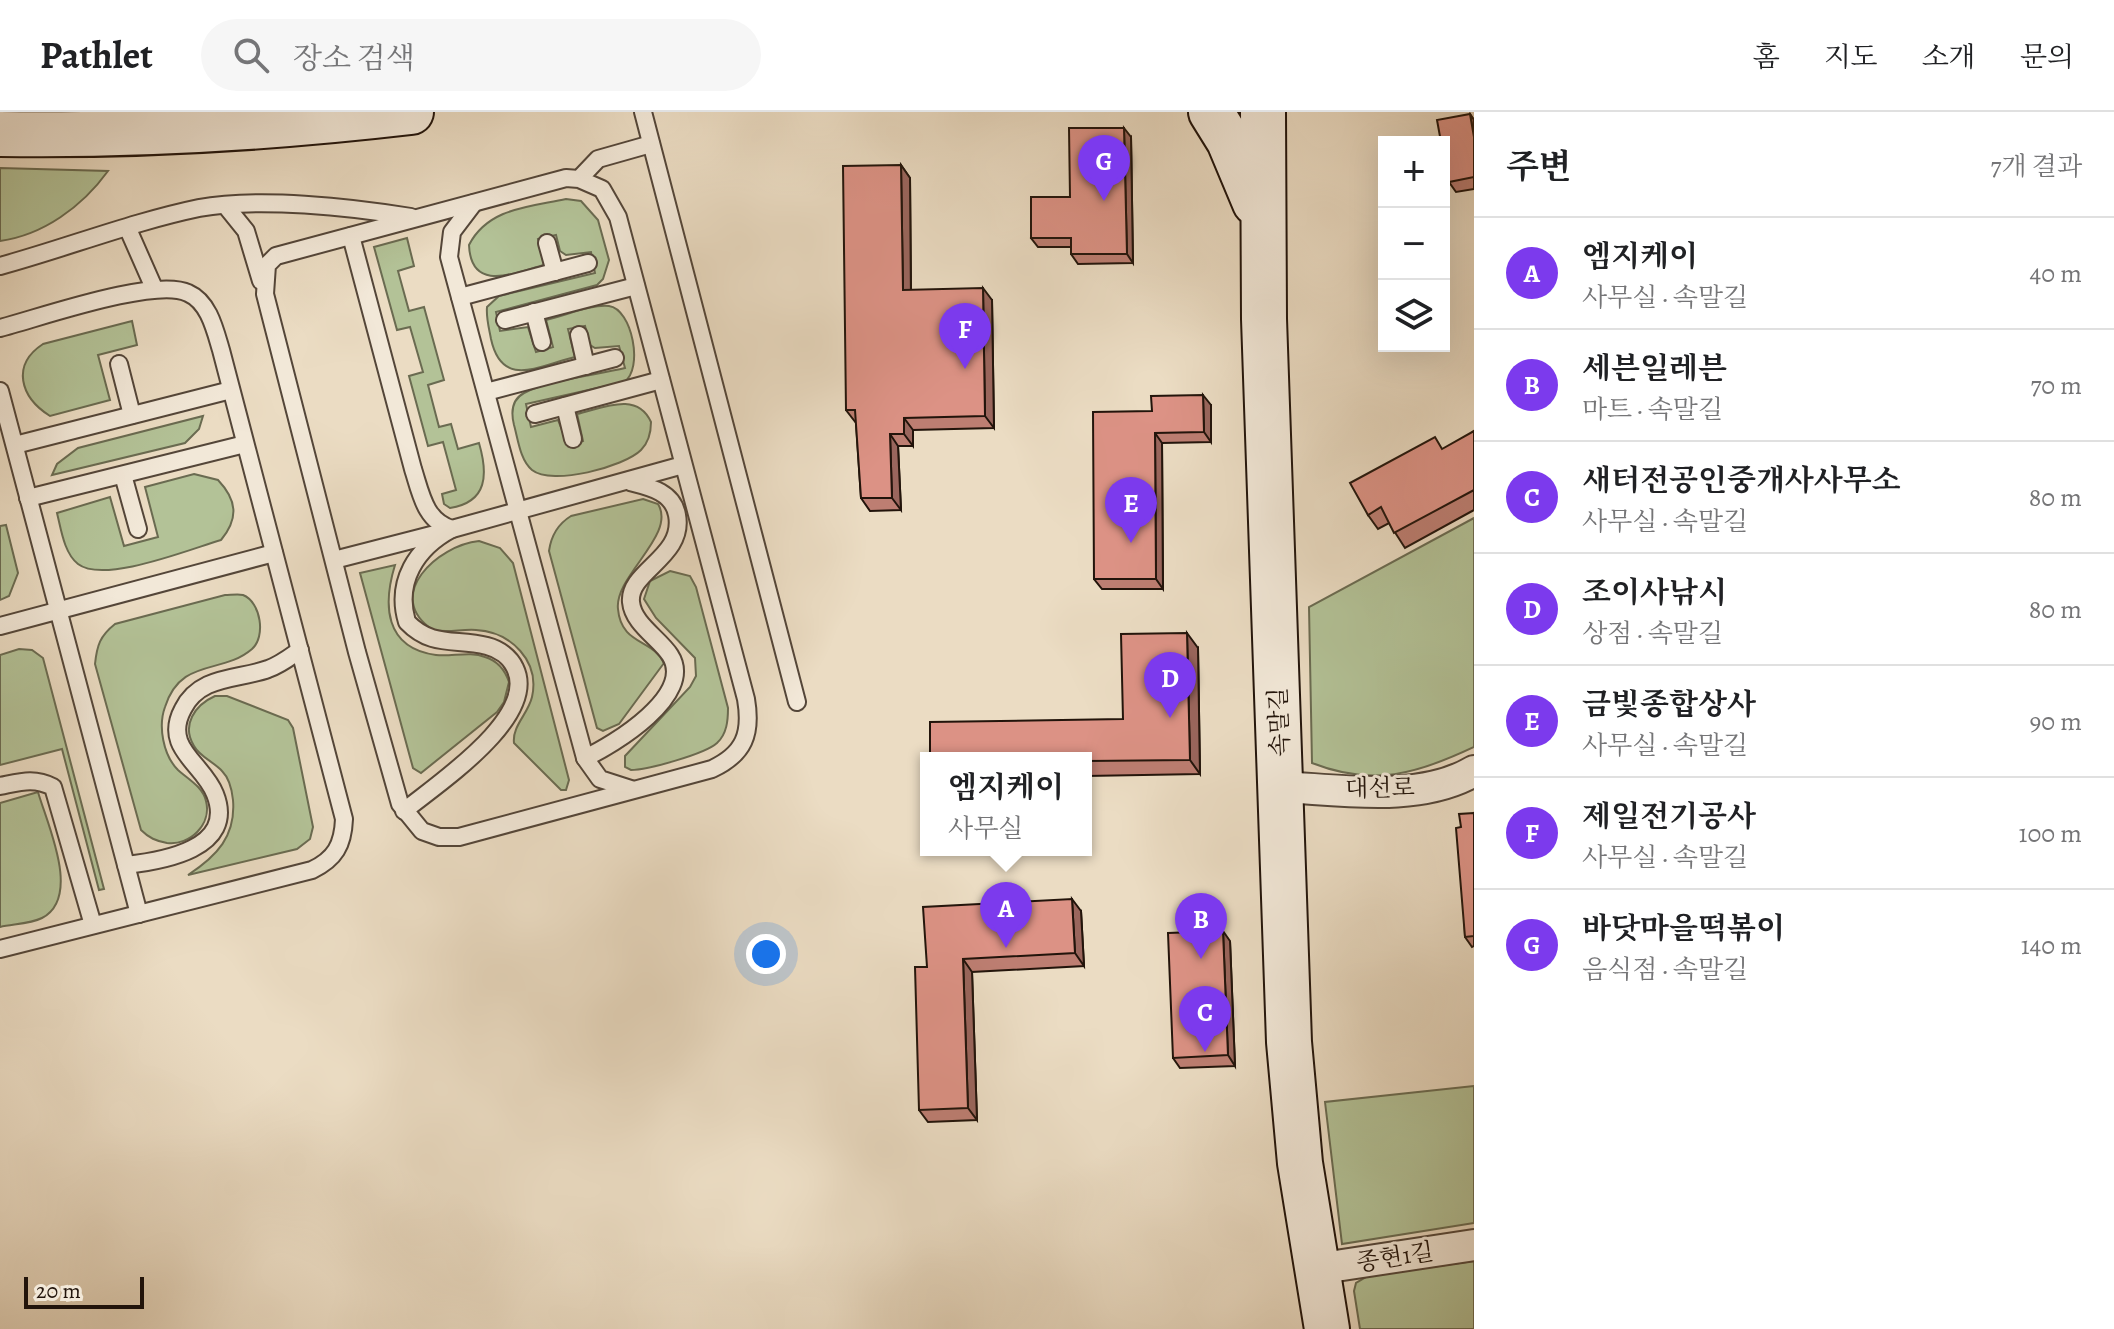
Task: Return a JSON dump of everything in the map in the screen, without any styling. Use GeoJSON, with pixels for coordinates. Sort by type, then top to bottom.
{"type":"FeatureCollection","features":[{"type":"Feature","properties":{"kind":"street"},"geometry":{"type":"LineString","coordinates":[[18,112],[56,114],[161,133]]}},
{"type":"Feature","properties":{"kind":"street"},"geometry":{"type":"LineString","coordinates":[[0,134],[161,133],[288,126],[411,112]]}},
{"type":"Feature","properties":{"kind":"street"},"geometry":{"type":"LineString","coordinates":[[1211,112],[1229,141],[1262,218]]}},
{"type":"Feature","properties":{"kind":"street","name":"속말길"},"geometry":{"type":"LineString","coordinates":[[1263,112],[1262,218],[1291,1067],[1316,1269],[1327,1329]]}},
{"type":"Feature","properties":{"kind":"street","name":"대선로"},"geometry":{"type":"LineString","coordinates":[[1282,787],[1413,790],[1457,782],[1474,771]]}},
{"type":"Feature","properties":{"kind":"street","name":"종현1길"},"geometry":{"type":"LineString","coordinates":[[1316,1269],[1474,1245]]}},
{"type":"Feature","properties":{"kind":"lane"},"geometry":{"type":"LineString","coordinates":[[643,112],[797,702]]}},
{"type":"Feature","properties":{"kind":"lane"},"geometry":{"type":"LineString","coordinates":[[579,179],[598,159],[651,144]]}},
{"type":"Feature","properties":{"kind":"lane"},"geometry":{"type":"LineString","coordinates":[[225,205],[246,231],[361,668],[404,811],[422,831],[439,837],[459,837],[638,790],[732,760],[743,747],[747,733],[746,699],[636,286],[611,201],[602,189],[579,179],[566,178],[276,256],[267,265],[265,294]]}},
{"type":"Feature","properties":{"kind":"lane"},"geometry":{"type":"LineString","coordinates":[[476,202],[457,222],[449,244],[460,297],[585,758],[600,779],[612,786],[638,790]]}},
{"type":"Feature","properties":{"kind":"lane"},"geometry":{"type":"LineString","coordinates":[[0,266],[201,208],[225,205],[362,210],[417,218]]}},
{"type":"Feature","properties":{"kind":"lane"},"geometry":{"type":"LineString","coordinates":[[128,229],[154,288]]}},
{"type":"Feature","properties":{"kind":"lane"},"geometry":{"type":"LineString","coordinates":[[351,236],[425,505],[438,523],[452,529]]}},
{"type":"Feature","properties":{"kind":"lane"},"geometry":{"type":"LineString","coordinates":[[547,243],[555,272]]}},
{"type":"Feature","properties":{"kind":"lane"},"geometry":{"type":"LineString","coordinates":[[460,297],[588,263]]}},
{"type":"Feature","properties":{"kind":"lane"},"geometry":{"type":"LineString","coordinates":[[505,320],[636,286]]}},
{"type":"Feature","properties":{"kind":"lane"},"geometry":{"type":"LineString","coordinates":[[0,328],[154,288],[190,293],[203,306],[214,326],[344,819],[343,837],[337,851],[328,862],[312,870],[0,949]]}},
{"type":"Feature","properties":{"kind":"lane"},"geometry":{"type":"LineString","coordinates":[[534,312],[542,342]]}},
{"type":"Feature","properties":{"kind":"lane"},"geometry":{"type":"LineString","coordinates":[[579,335],[586,366]]}},
{"type":"Feature","properties":{"kind":"lane"},"geometry":{"type":"LineString","coordinates":[[486,392],[615,358]]}},
{"type":"Feature","properties":{"kind":"lane"},"geometry":{"type":"LineString","coordinates":[[119,364],[132,415]]}},
{"type":"Feature","properties":{"kind":"lane"},"geometry":{"type":"LineString","coordinates":[[535,414],[661,380]]}},
{"type":"Feature","properties":{"kind":"lane"},"geometry":{"type":"LineString","coordinates":[[15,445],[231,390]]}},
{"type":"Feature","properties":{"kind":"lane"},"geometry":{"type":"LineString","coordinates":[[0,391],[139,914]]}},
{"type":"Feature","properties":{"kind":"lane"},"geometry":{"type":"LineString","coordinates":[[565,406],[573,439]]}},
{"type":"Feature","properties":{"kind":"lane"},"geometry":{"type":"LineString","coordinates":[[28,498],[245,444]]}},
{"type":"Feature","properties":{"kind":"lane"},"geometry":{"type":"LineString","coordinates":[[334,560],[683,465]]}},
{"type":"Feature","properties":{"kind":"lane"},"geometry":{"type":"LineString","coordinates":[[123,475],[138,529]]}},
{"type":"Feature","properties":{"kind":"lane"},"geometry":{"type":"LineString","coordinates":[[585,758],[629,733],[665,696],[675,674],[670,654],[640,622],[630,600],[634,589],[667,553],[678,527],[677,513],[667,495],[626,481]]}},
{"type":"Feature","properties":{"kind":"lane"},"geometry":{"type":"LineString","coordinates":[[404,811],[496,732],[518,701],[518,674],[502,652],[491,646],[429,640],[407,622],[403,593],[411,567],[423,549],[452,529]]}},
{"type":"Feature","properties":{"kind":"lane"},"geometry":{"type":"LineString","coordinates":[[0,626],[274,553]]}},
{"type":"Feature","properties":{"kind":"lane"},"geometry":{"type":"LineString","coordinates":[[126,865],[188,852],[205,843],[213,829],[218,809],[216,795],[185,755],[177,739],[180,715],[194,694],[209,682],[269,669],[300,650]]}},
{"type":"Feature","properties":{"kind":"lane"},"geometry":{"type":"LineString","coordinates":[[0,786],[26,780],[41,781],[53,787],[93,925]]}},
{"type":"Feature","properties":{"kind":"green space"},"geometry":{"type":"Polygon","coordinates":[[[0,168],[108,171],[86,196],[60,217],[31,233],[0,241],[0,168]]]}},
{"type":"Feature","properties":{"kind":"green space"},"geometry":{"type":"Polygon","coordinates":[[[566,199],[581,201],[598,220],[609,260],[603,279],[597,285],[496,312],[500,331],[528,327],[536,352],[553,347],[546,320],[586,308],[609,306],[624,317],[629,328],[633,340],[633,365],[624,382],[526,404],[531,427],[558,420],[568,445],[583,441],[577,414],[618,404],[637,407],[645,413],[651,426],[641,450],[620,463],[588,472],[555,476],[532,470],[525,461],[513,420],[514,403],[534,388],[625,368],[619,346],[595,348],[590,345],[585,326],[568,329],[575,357],[535,368],[513,369],[496,354],[487,307],[499,296],[595,273],[591,252],[566,255],[560,251],[556,235],[538,239],[544,265],[496,276],[477,270],[469,245],[487,223],[498,216],[524,207],[566,199]]]}},
{"type":"Feature","properties":{"kind":"green space"},"geometry":{"type":"Polygon","coordinates":[[[407,238],[414,266],[398,271],[409,311],[424,307],[444,380],[428,385],[439,427],[451,424],[458,449],[479,443],[484,465],[478,493],[463,505],[450,508],[444,504],[442,494],[456,490],[443,442],[428,446],[409,376],[423,372],[410,327],[397,330],[374,247],[407,238]]]}},
{"type":"Feature","properties":{"kind":"green space"},"geometry":{"type":"Polygon","coordinates":[[[132,321],[137,345],[98,355],[110,400],[50,416],[32,400],[23,381],[23,371],[26,361],[43,344],[132,321]]]}},
{"type":"Feature","properties":{"kind":"green space"},"geometry":{"type":"Polygon","coordinates":[[[203,416],[199,429],[185,443],[52,475],[57,464],[78,448],[203,416]]]}},
{"type":"Feature","properties":{"kind":"green space"},"geometry":{"type":"Polygon","coordinates":[[[194,474],[218,480],[232,502],[231,524],[221,540],[148,563],[107,570],[90,569],[78,564],[69,554],[57,513],[110,497],[124,546],[158,537],[145,487],[194,474]]]}},
{"type":"Feature","properties":{"kind":"green space"},"geometry":{"type":"Polygon","coordinates":[[[643,499],[658,504],[662,516],[653,542],[625,583],[619,596],[618,609],[625,629],[659,655],[664,663],[619,724],[603,731],[597,728],[549,551],[556,531],[571,516],[643,499]]]}},
{"type":"Feature","properties":{"kind":"green space"},"geometry":{"type":"Polygon","coordinates":[[[1474,518],[1474,747],[1414,770],[1375,776],[1334,770],[1312,763],[1309,607],[1474,518]]]}},
{"type":"Feature","properties":{"kind":"green space"},"geometry":{"type":"Polygon","coordinates":[[[6,525],[18,573],[9,596],[0,600],[0,526],[6,525]]]}},
{"type":"Feature","properties":{"kind":"green space"},"geometry":{"type":"Polygon","coordinates":[[[479,541],[500,548],[513,563],[569,780],[566,790],[561,790],[514,743],[515,731],[532,697],[533,684],[532,672],[520,651],[501,636],[489,632],[433,630],[419,617],[413,602],[414,588],[433,562],[447,552],[479,541]]]}},
{"type":"Feature","properties":{"kind":"green space"},"geometry":{"type":"Polygon","coordinates":[[[395,565],[389,609],[397,634],[419,651],[436,655],[473,654],[485,657],[500,666],[509,682],[504,702],[497,712],[421,773],[413,768],[360,573],[395,565]]]}},
{"type":"Feature","properties":{"kind":"green space"},"geometry":{"type":"Polygon","coordinates":[[[670,571],[690,576],[696,587],[728,708],[726,727],[717,743],[701,752],[631,770],[625,767],[625,756],[690,687],[696,676],[695,658],[656,618],[644,599],[650,581],[670,571]]]}},
{"type":"Feature","properties":{"kind":"green space"},"geometry":{"type":"Polygon","coordinates":[[[225,595],[243,595],[254,605],[260,620],[259,636],[252,649],[240,657],[192,674],[181,680],[172,691],[162,723],[165,748],[178,770],[202,792],[207,810],[202,825],[191,837],[176,843],[163,842],[141,830],[95,664],[97,651],[100,641],[115,624],[225,595]]]}},
{"type":"Feature","properties":{"kind":"green space"},"geometry":{"type":"Polygon","coordinates":[[[19,649],[32,650],[43,658],[104,889],[99,890],[62,749],[0,765],[0,655],[19,649]]]}},
{"type":"Feature","properties":{"kind":"green space"},"geometry":{"type":"Polygon","coordinates":[[[215,696],[227,696],[288,720],[293,728],[313,827],[310,839],[297,849],[188,875],[222,844],[228,835],[233,813],[232,792],[227,777],[197,750],[190,738],[192,716],[215,696]]]}},
{"type":"Feature","properties":{"kind":"green space"},"geometry":{"type":"Polygon","coordinates":[[[38,792],[54,840],[61,877],[60,894],[54,908],[42,918],[0,927],[0,803],[38,792]]]}},
{"type":"Feature","properties":{"kind":"green space"},"geometry":{"type":"Polygon","coordinates":[[[1474,1086],[1474,1223],[1342,1244],[1325,1102],[1474,1086]]]}},
{"type":"Feature","properties":{"kind":"green space"},"geometry":{"type":"Polygon","coordinates":[[[1474,1261],[1474,1329],[1360,1329],[1354,1291],[1356,1283],[1368,1276],[1474,1261]]]}},
{"type":"Feature","properties":{"kind":"building"},"geometry":{"type":"Polygon","coordinates":[[[1470,114],[1474,137],[1474,177],[1450,182],[1450,136],[1440,136],[1437,120],[1470,114]]]}},
{"type":"Feature","properties":{"kind":"building"},"geometry":{"type":"Polygon","coordinates":[[[1069,128],[1124,128],[1127,254],[1071,254],[1071,238],[1031,238],[1031,197],[1070,197],[1069,128]]]}},
{"type":"Feature","properties":{"kind":"building"},"geometry":{"type":"Polygon","coordinates":[[[901,165],[903,290],[983,288],[985,416],[904,418],[904,434],[890,434],[892,498],[861,498],[855,410],[846,410],[843,166],[901,165]]]}},
{"type":"Feature","properties":{"kind":"building"},"geometry":{"type":"Polygon","coordinates":[[[1203,395],[1204,432],[1155,433],[1156,579],[1094,579],[1093,412],[1152,411],[1151,396],[1203,395]]]}},
{"type":"Feature","properties":{"kind":"building"},"geometry":{"type":"Polygon","coordinates":[[[1474,431],[1474,490],[1394,533],[1381,507],[1368,515],[1350,483],[1435,437],[1442,449],[1474,431]]]}},
{"type":"Feature","properties":{"kind":"building"},"geometry":{"type":"Polygon","coordinates":[[[1187,633],[1190,760],[1092,761],[1092,752],[930,752],[930,722],[1123,719],[1121,634],[1187,633]]]}},
{"type":"Feature","properties":{"kind":"building"},"geometry":{"type":"Polygon","coordinates":[[[1474,813],[1474,936],[1465,937],[1456,828],[1461,827],[1459,814],[1474,813]]]}},
{"type":"Feature","properties":{"kind":"building"},"geometry":{"type":"Polygon","coordinates":[[[1072,899],[1075,953],[963,959],[968,1108],[919,1110],[915,967],[927,967],[923,907],[1072,899]]]}},
{"type":"Feature","properties":{"kind":"building"},"geometry":{"type":"Polygon","coordinates":[[[1223,931],[1228,1055],[1173,1058],[1168,933],[1223,931]]]}},
{"type":"Feature","properties":{"kind":"place","name":"바닷마을떡볶이"},"geometry":{"type":"Point","coordinates":[1104,201]}},
{"type":"Feature","properties":{"kind":"place","name":"제일전기공사"},"geometry":{"type":"Point","coordinates":[965,369]}},
{"type":"Feature","properties":{"kind":"place","name":"금빛종합상사"},"geometry":{"type":"Point","coordinates":[1131,543]}},
{"type":"Feature","properties":{"kind":"place","name":"조이사낚시"},"geometry":{"type":"Point","coordinates":[1170,718]}},
{"type":"Feature","properties":{"kind":"place","name":"엠지케이"},"geometry":{"type":"Point","coordinates":[1006,948]}},
{"type":"Feature","properties":{"kind":"place","name":"세븐일레븐"},"geometry":{"type":"Point","coordinates":[1201,959]}},
{"type":"Feature","properties":{"kind":"place","name":"새터전공인중개사사무소"},"geometry":{"type":"Point","coordinates":[1205,1052]}}]}
